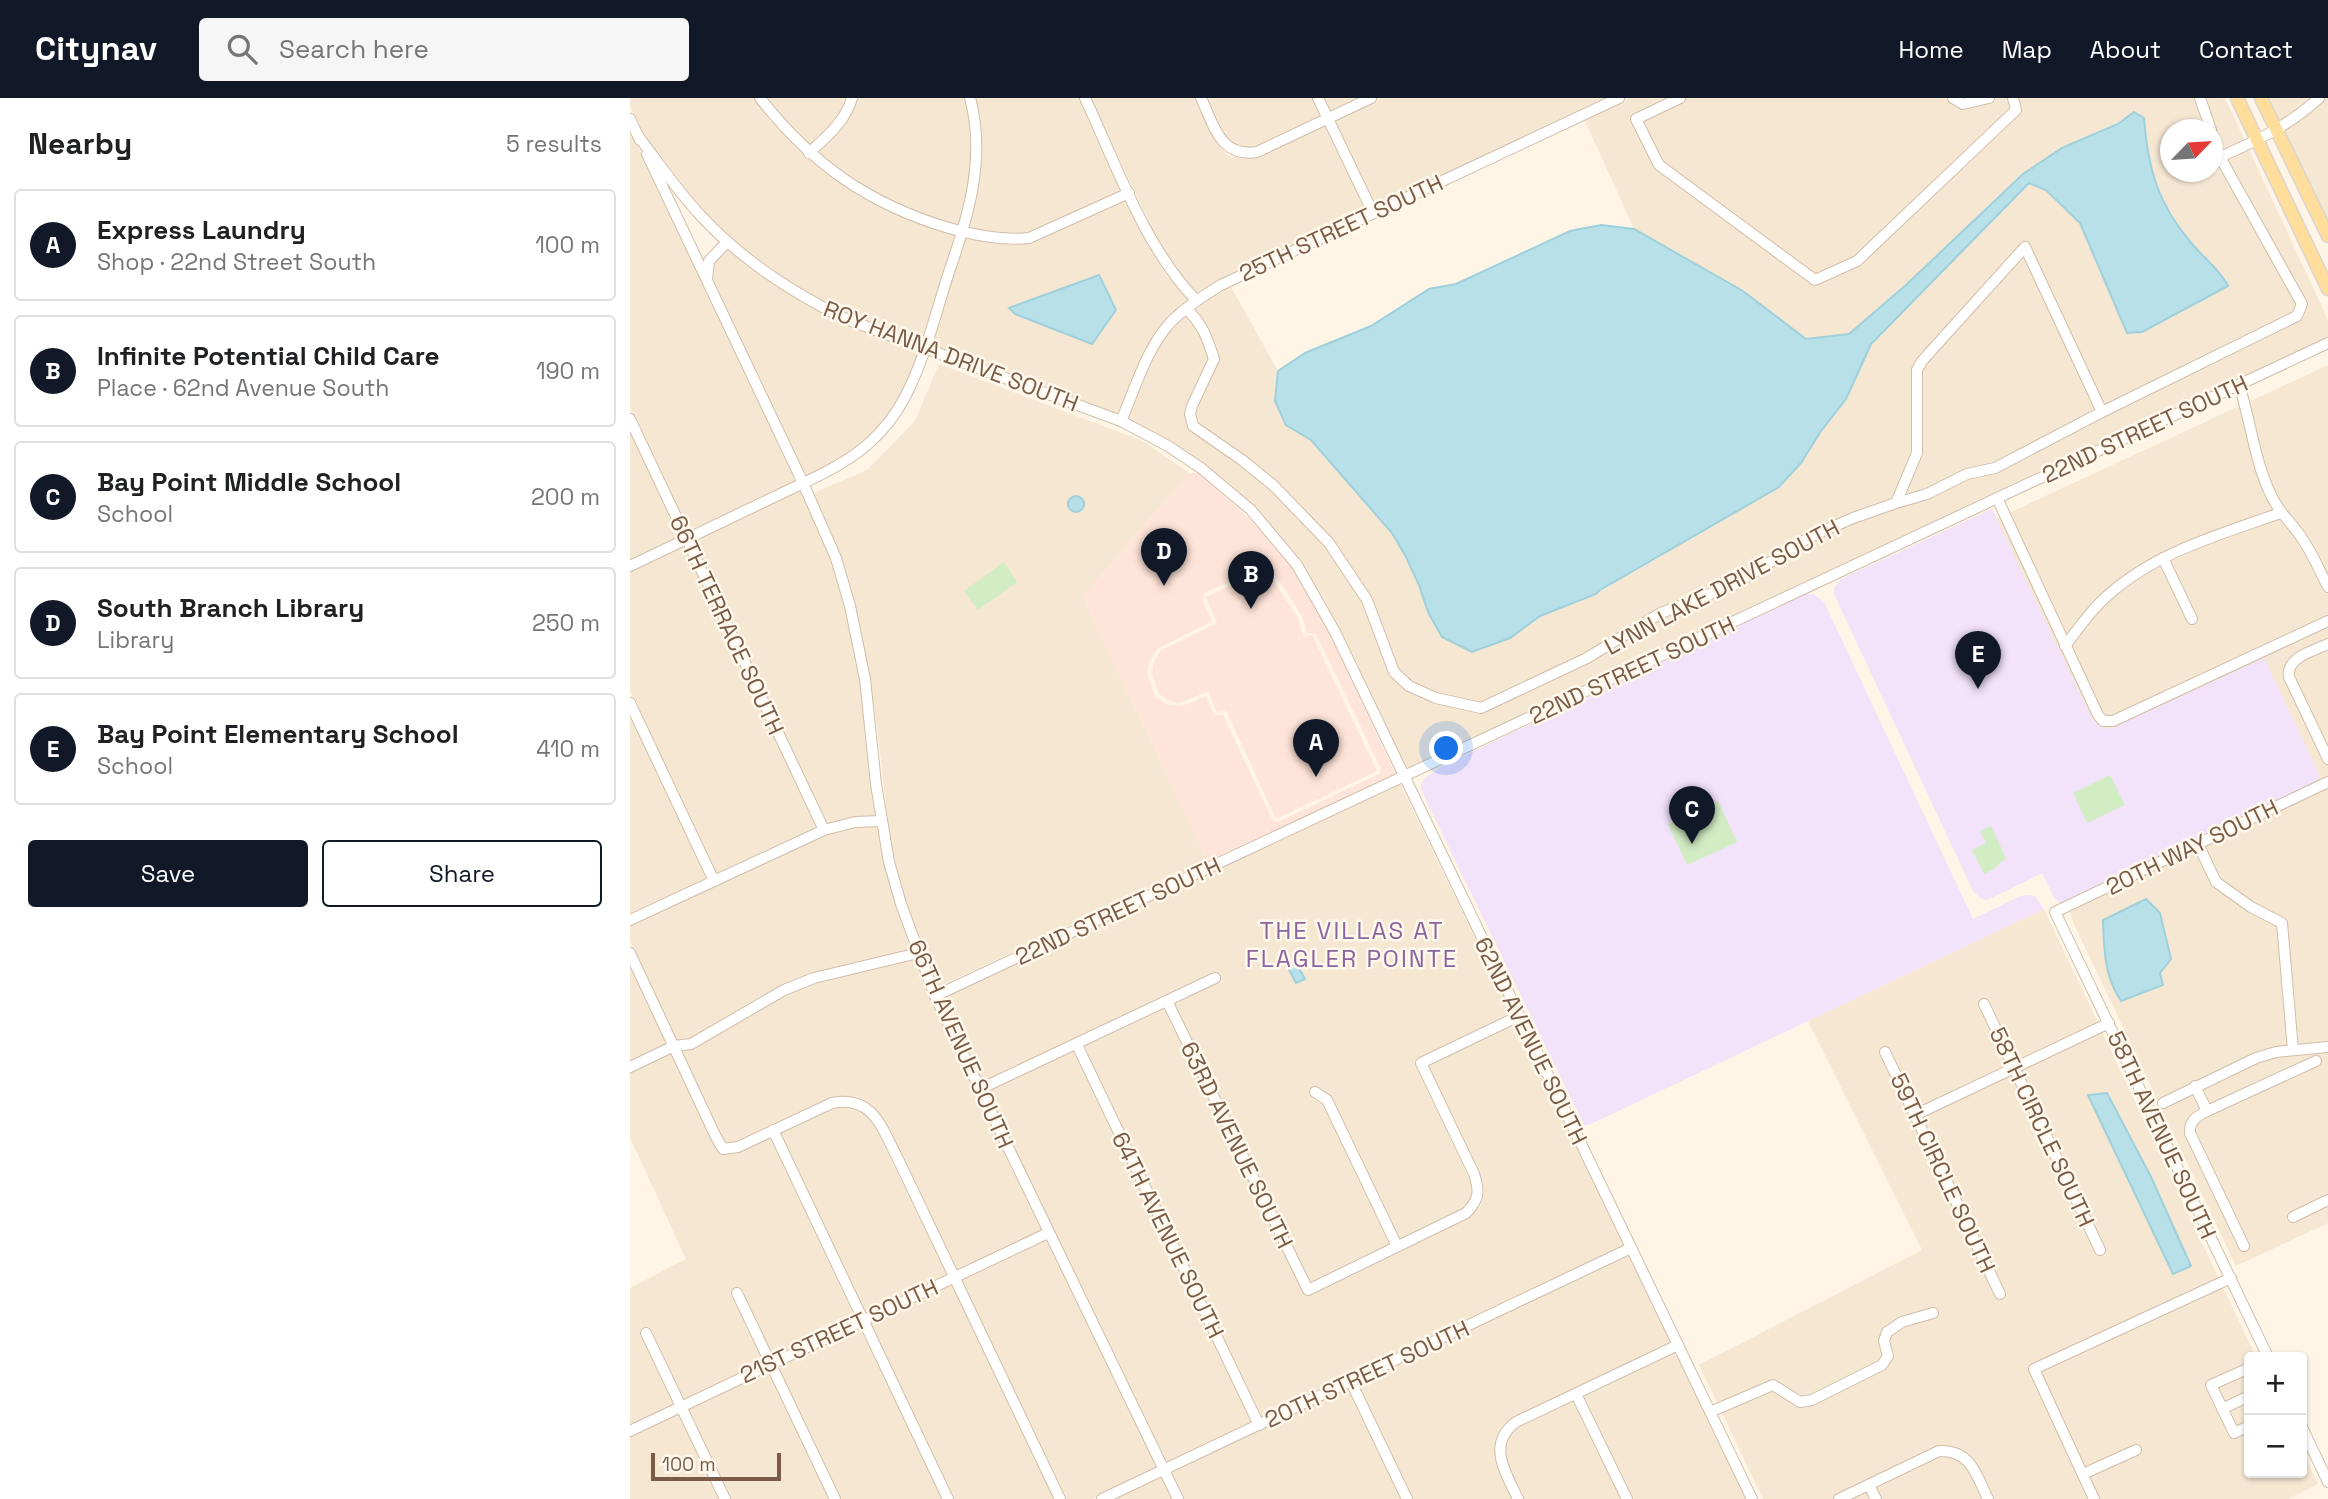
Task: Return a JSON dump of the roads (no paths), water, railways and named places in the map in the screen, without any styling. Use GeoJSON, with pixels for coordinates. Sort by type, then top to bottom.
{"type":"FeatureCollection","features":[{"type":"Feature","properties":{"kind":"main road"},"geometry":{"type":"LineString","coordinates":[[2236,98],[2328,289]]}},
{"type":"Feature","properties":{"kind":"main road"},"geometry":{"type":"LineString","coordinates":[[2262,98],[2328,236]]}},
{"type":"Feature","properties":{"kind":"street"},"geometry":{"type":"LineString","coordinates":[[760,98],[809,153],[861,192],[923,220],[962,232],[1012,240],[1029,238],[1129,192]]}},
{"type":"Feature","properties":{"kind":"street"},"geometry":{"type":"LineString","coordinates":[[809,153],[840,124],[849,110],[852,98]]}},
{"type":"Feature","properties":{"kind":"street"},"geometry":{"type":"LineString","coordinates":[[630,566],[803,483],[851,456],[877,434],[906,394],[962,232],[975,178],[976,120],[970,98]]}},
{"type":"Feature","properties":{"kind":"street"},"geometry":{"type":"LineString","coordinates":[[1085,98],[1162,259],[1196,300]]}},
{"type":"Feature","properties":{"kind":"street"},"geometry":{"type":"LineString","coordinates":[[1201,98],[1220,138],[1232,151],[1245,154],[1257,152],[1371,98]]}},
{"type":"Feature","properties":{"kind":"street"},"geometry":{"type":"LineString","coordinates":[[1318,98],[1373,213]]}},
{"type":"Feature","properties":{"kind":"street","name":"25TH STREET SOUTH"},"geometry":{"type":"LineString","coordinates":[[1121,421],[1153,349],[1168,324],[1196,300],[1221,285],[1619,98]]}},
{"type":"Feature","properties":{"kind":"street"},"geometry":{"type":"LineString","coordinates":[[1680,98],[1636,119],[1659,165],[1815,280],[1857,261],[2015,110],[2013,98]]}},
{"type":"Feature","properties":{"kind":"street"},"geometry":{"type":"LineString","coordinates":[[1953,98],[1963,104],[1990,98]]}},
{"type":"Feature","properties":{"kind":"street"},"geometry":{"type":"LineString","coordinates":[[2200,98],[2207,119]]}},
{"type":"Feature","properties":{"kind":"street"},"geometry":{"type":"LineString","coordinates":[[2223,156],[2277,130],[2319,98]]}},
{"type":"Feature","properties":{"kind":"street"},"geometry":{"type":"LineString","coordinates":[[630,118],[638,136]]}},
{"type":"Feature","properties":{"kind":"street","name":"ROY HANNA DRIVE SOUTH"},"geometry":{"type":"LineString","coordinates":[[638,136],[701,215],[727,242],[812,303],[846,319],[1121,421]]}},
{"type":"Feature","properties":{"kind":"street","name":"66TH AVENUE SOUTH"},"geometry":{"type":"LineString","coordinates":[[638,136],[836,558],[853,618],[865,679],[881,821],[898,894],[935,996],[1178,1499]]}},
{"type":"Feature","properties":{"kind":"street"},"geometry":{"type":"LineString","coordinates":[[1896,503],[1927,494],[1967,474],[1994,468],[2297,316],[2302,304],[2223,162]]}},
{"type":"Feature","properties":{"kind":"street"},"geometry":{"type":"LineString","coordinates":[[707,284],[709,261],[727,242]]}},
{"type":"Feature","properties":{"kind":"street"},"geometry":{"type":"LineString","coordinates":[[1896,503],[1917,453],[1917,370],[1922,361],[2025,247],[2102,412]]}},
{"type":"Feature","properties":{"kind":"street","name":"LYNN LAKE DRIVE SOUTH"},"geometry":{"type":"LineString","coordinates":[[1186,309],[1196,318],[1214,359],[1192,406],[1190,415],[1193,426],[1242,460],[1303,513],[1329,543],[1367,600],[1394,672],[1409,686],[1436,698],[1481,708],[1587,658],[1661,613],[1736,584],[1808,538],[1896,503]]}},
{"type":"Feature","properties":{"kind":"street","name":"22ND STREET SOUTH"},"geometry":{"type":"LineString","coordinates":[[935,996],[2328,343]]}},
{"type":"Feature","properties":{"kind":"street"},"geometry":{"type":"LineString","coordinates":[[2239,385],[2256,456],[2280,513],[2295,528],[2327,582]]}},
{"type":"Feature","properties":{"kind":"street","name":"66TH TERRACE SOUTH"},"geometry":{"type":"LineString","coordinates":[[630,419],[824,830]]}},
{"type":"Feature","properties":{"kind":"street","name":"62ND AVENUE SOUTH"},"geometry":{"type":"LineString","coordinates":[[1121,421],[1168,446],[1201,468],[1251,510],[1276,538],[1317,598],[1752,1499]]}},
{"type":"Feature","properties":{"kind":"street"},"geometry":{"type":"LineString","coordinates":[[1997,498],[2065,646],[2103,721],[2113,722],[2327,622]]}},
{"type":"Feature","properties":{"kind":"street"},"geometry":{"type":"LineString","coordinates":[[2065,646],[2105,598],[2141,570],[2210,537],[2280,513]]}},
{"type":"Feature","properties":{"kind":"street"},"geometry":{"type":"LineString","coordinates":[[2163,558],[2192,619]]}},
{"type":"Feature","properties":{"kind":"street"},"geometry":{"type":"LineString","coordinates":[[2316,563],[2328,558]]}},
{"type":"Feature","properties":{"kind":"street"},"geometry":{"type":"LineString","coordinates":[[2328,644],[2298,658],[2290,664],[2288,670],[2328,759]]}},
{"type":"Feature","properties":{"kind":"street"},"geometry":{"type":"LineString","coordinates":[[630,703],[714,881]]}},
{"type":"Feature","properties":{"kind":"street","name":"20TH WAY SOUTH"},"geometry":{"type":"LineString","coordinates":[[2055,912],[2328,782]]}},
{"type":"Feature","properties":{"kind":"street"},"geometry":{"type":"LineString","coordinates":[[630,920],[824,830],[855,822],[881,821]]}},
{"type":"Feature","properties":{"kind":"street"},"geometry":{"type":"LineString","coordinates":[[2198,844],[2216,882],[2251,908],[2282,923],[2293,1050]]}},
{"type":"Feature","properties":{"kind":"street","name":"58TH AVENUE SOUTH"},"geometry":{"type":"LineString","coordinates":[[2055,912],[2266,1352]]}},
{"type":"Feature","properties":{"kind":"street"},"geometry":{"type":"LineString","coordinates":[[630,953],[723,1149],[738,1147],[832,1103],[858,1103],[868,1108],[878,1121],[1060,1499]]}},
{"type":"Feature","properties":{"kind":"street"},"geometry":{"type":"LineString","coordinates":[[630,1067],[674,1046],[691,1044],[784,990],[814,978],[918,953]]}},
{"type":"Feature","properties":{"kind":"street"},"geometry":{"type":"LineString","coordinates":[[980,1090],[1214,978]]}},
{"type":"Feature","properties":{"kind":"street","name":"63RD AVENUE SOUTH"},"geometry":{"type":"LineString","coordinates":[[1167,1001],[1308,1290],[1397,1246]]}},
{"type":"Feature","properties":{"kind":"street","name":"58TH CIRCLE SOUTH"},"geometry":{"type":"LineString","coordinates":[[1984,1004],[2100,1250]]}},
{"type":"Feature","properties":{"kind":"street"},"geometry":{"type":"LineString","coordinates":[[1315,1092],[1327,1100],[1397,1246],[1465,1213],[1476,1203],[1479,1189],[1421,1063],[1519,1016]]}},
{"type":"Feature","properties":{"kind":"street"},"geometry":{"type":"LineString","coordinates":[[1915,1115],[2109,1023]]}},
{"type":"Feature","properties":{"kind":"street","name":"64TH AVENUE SOUTH"},"geometry":{"type":"LineString","coordinates":[[1077,1045],[1259,1425]]}},
{"type":"Feature","properties":{"kind":"street"},"geometry":{"type":"LineString","coordinates":[[2163,1103],[2256,1058],[2293,1050],[2328,1047]]}},
{"type":"Feature","properties":{"kind":"street","name":"59TH CIRCLE SOUTH"},"geometry":{"type":"LineString","coordinates":[[1885,1052],[2000,1294]]}},
{"type":"Feature","properties":{"kind":"street"},"geometry":{"type":"LineString","coordinates":[[2244,1246],[2190,1133],[2189,1125],[2207,1111],[2316,1061]]}},
{"type":"Feature","properties":{"kind":"street"},"geometry":{"type":"LineString","coordinates":[[2195,1086],[2207,1111]]}},
{"type":"Feature","properties":{"kind":"street"},"geometry":{"type":"LineString","coordinates":[[773,1130],[948,1499]]}},
{"type":"Feature","properties":{"kind":"street"},"geometry":{"type":"LineString","coordinates":[[2294,1217],[2328,1200]]}},
{"type":"Feature","properties":{"kind":"street","name":"21ST STREET SOUTH"},"geometry":{"type":"LineString","coordinates":[[630,1431],[1048,1233]]}},
{"type":"Feature","properties":{"kind":"street","name":"20TH STREET SOUTH"},"geometry":{"type":"LineString","coordinates":[[1102,1499],[1631,1248]]}},
{"type":"Feature","properties":{"kind":"street"},"geometry":{"type":"LineString","coordinates":[[2094,1499],[2034,1369],[2231,1278]]}},
{"type":"Feature","properties":{"kind":"street"},"geometry":{"type":"LineString","coordinates":[[737,1293],[835,1499]]}},
{"type":"Feature","properties":{"kind":"street"},"geometry":{"type":"LineString","coordinates":[[1710,1412],[1773,1385],[1800,1402],[1812,1400],[1882,1365],[1888,1356],[1884,1341],[1887,1332],[1902,1322],[1933,1313]]}},
{"type":"Feature","properties":{"kind":"street"},"geometry":{"type":"LineString","coordinates":[[646,1333],[725,1499]]}},
{"type":"Feature","properties":{"kind":"street"},"geometry":{"type":"LineString","coordinates":[[1518,1499],[1499,1453],[1506,1429],[1678,1345]]}},
{"type":"Feature","properties":{"kind":"street"},"geometry":{"type":"LineString","coordinates":[[2244,1370],[2211,1385],[2234,1433],[2244,1428]]}},
{"type":"Feature","properties":{"kind":"street"},"geometry":{"type":"LineString","coordinates":[[1350,1382],[1407,1499]]}},
{"type":"Feature","properties":{"kind":"street"},"geometry":{"type":"LineString","coordinates":[[1576,1394],[1626,1499]]}},
{"type":"Feature","properties":{"kind":"street"},"geometry":{"type":"LineString","coordinates":[[2222,1409],[2244,1398]]}},
{"type":"Feature","properties":{"kind":"street"},"geometry":{"type":"LineString","coordinates":[[2307,1438],[2328,1482]]}},
{"type":"Feature","properties":{"kind":"street"},"geometry":{"type":"LineString","coordinates":[[2083,1474],[2136,1450]]}},
{"type":"Feature","properties":{"kind":"street"},"geometry":{"type":"LineString","coordinates":[[1839,1499],[1939,1451],[1950,1451],[1962,1455],[1972,1465],[1988,1499]]}},
{"type":"Feature","properties":{"kind":"street"},"geometry":{"type":"LineString","coordinates":[[1869,1485],[1875,1499]]}},
{"type":"Feature","properties":{"kind":"water"},"geometry":{"type":"Polygon","coordinates":[[[2134,112],[2144,118],[2152,170],[2171,215],[2228,286],[2142,332],[2127,333],[2080,223],[2046,190],[2029,183],[1871,344],[1846,399],[1801,463],[1779,487],[1596,594],[1540,616],[1510,638],[1472,652],[1442,637],[1428,612],[1406,557],[1392,533],[1311,440],[1286,425],[1275,401],[1278,371],[1305,353],[1371,326],[1429,289],[1456,284],[1570,231],[1601,225],[1634,229],[1743,291],[1806,339],[1849,334],[1906,285],[2023,174],[2062,148],[2118,124],[2134,112]]]}},
{"type":"Feature","properties":{"kind":"water"},"geometry":{"type":"Polygon","coordinates":[[[1099,275],[1116,310],[1092,344],[1015,314],[1009,308],[1099,275]]]}},
{"type":"Feature","properties":{"kind":"water"},"geometry":{"type":"Polygon","coordinates":[[[1073,496],[1079,496],[1084,504],[1082,510],[1073,512],[1068,507],[1068,501],[1073,496]]]}},
{"type":"Feature","properties":{"kind":"water"},"geometry":{"type":"Polygon","coordinates":[[[2146,899],[2160,913],[2171,959],[2160,973],[2163,985],[2121,1001],[2108,972],[2103,920],[2146,899]]]}},
{"type":"Feature","properties":{"kind":"water"},"geometry":{"type":"Polygon","coordinates":[[[1295,961],[1305,979],[1296,983],[1287,966],[1295,961]]]}},
{"type":"Feature","properties":{"kind":"water"},"geometry":{"type":"Polygon","coordinates":[[[2107,1093],[2151,1177],[2191,1266],[2173,1274],[2088,1095],[2107,1093]]]}},
{"type":"Feature","properties":{"kind":"place","name":"South Branch Library"},"geometry":{"type":"Point","coordinates":[1164,586]}},
{"type":"Feature","properties":{"kind":"place","name":"Infinite Potential Child Care"},"geometry":{"type":"Point","coordinates":[1251,609]}},
{"type":"Feature","properties":{"kind":"place","name":"Bay Point Elementary School"},"geometry":{"type":"Point","coordinates":[1978,689]}},
{"type":"Feature","properties":{"kind":"place","name":"Express Laundry"},"geometry":{"type":"Point","coordinates":[1316,777]}},
{"type":"Feature","properties":{"kind":"place","name":"Bay Point Middle School"},"geometry":{"type":"Point","coordinates":[1692,844]}},
{"type":"Feature","properties":{"kind":"district","name":"THE VILLAS AT FLAGLER POINTE"},"geometry":{"type":"Point","coordinates":[1352,944]}}]}
